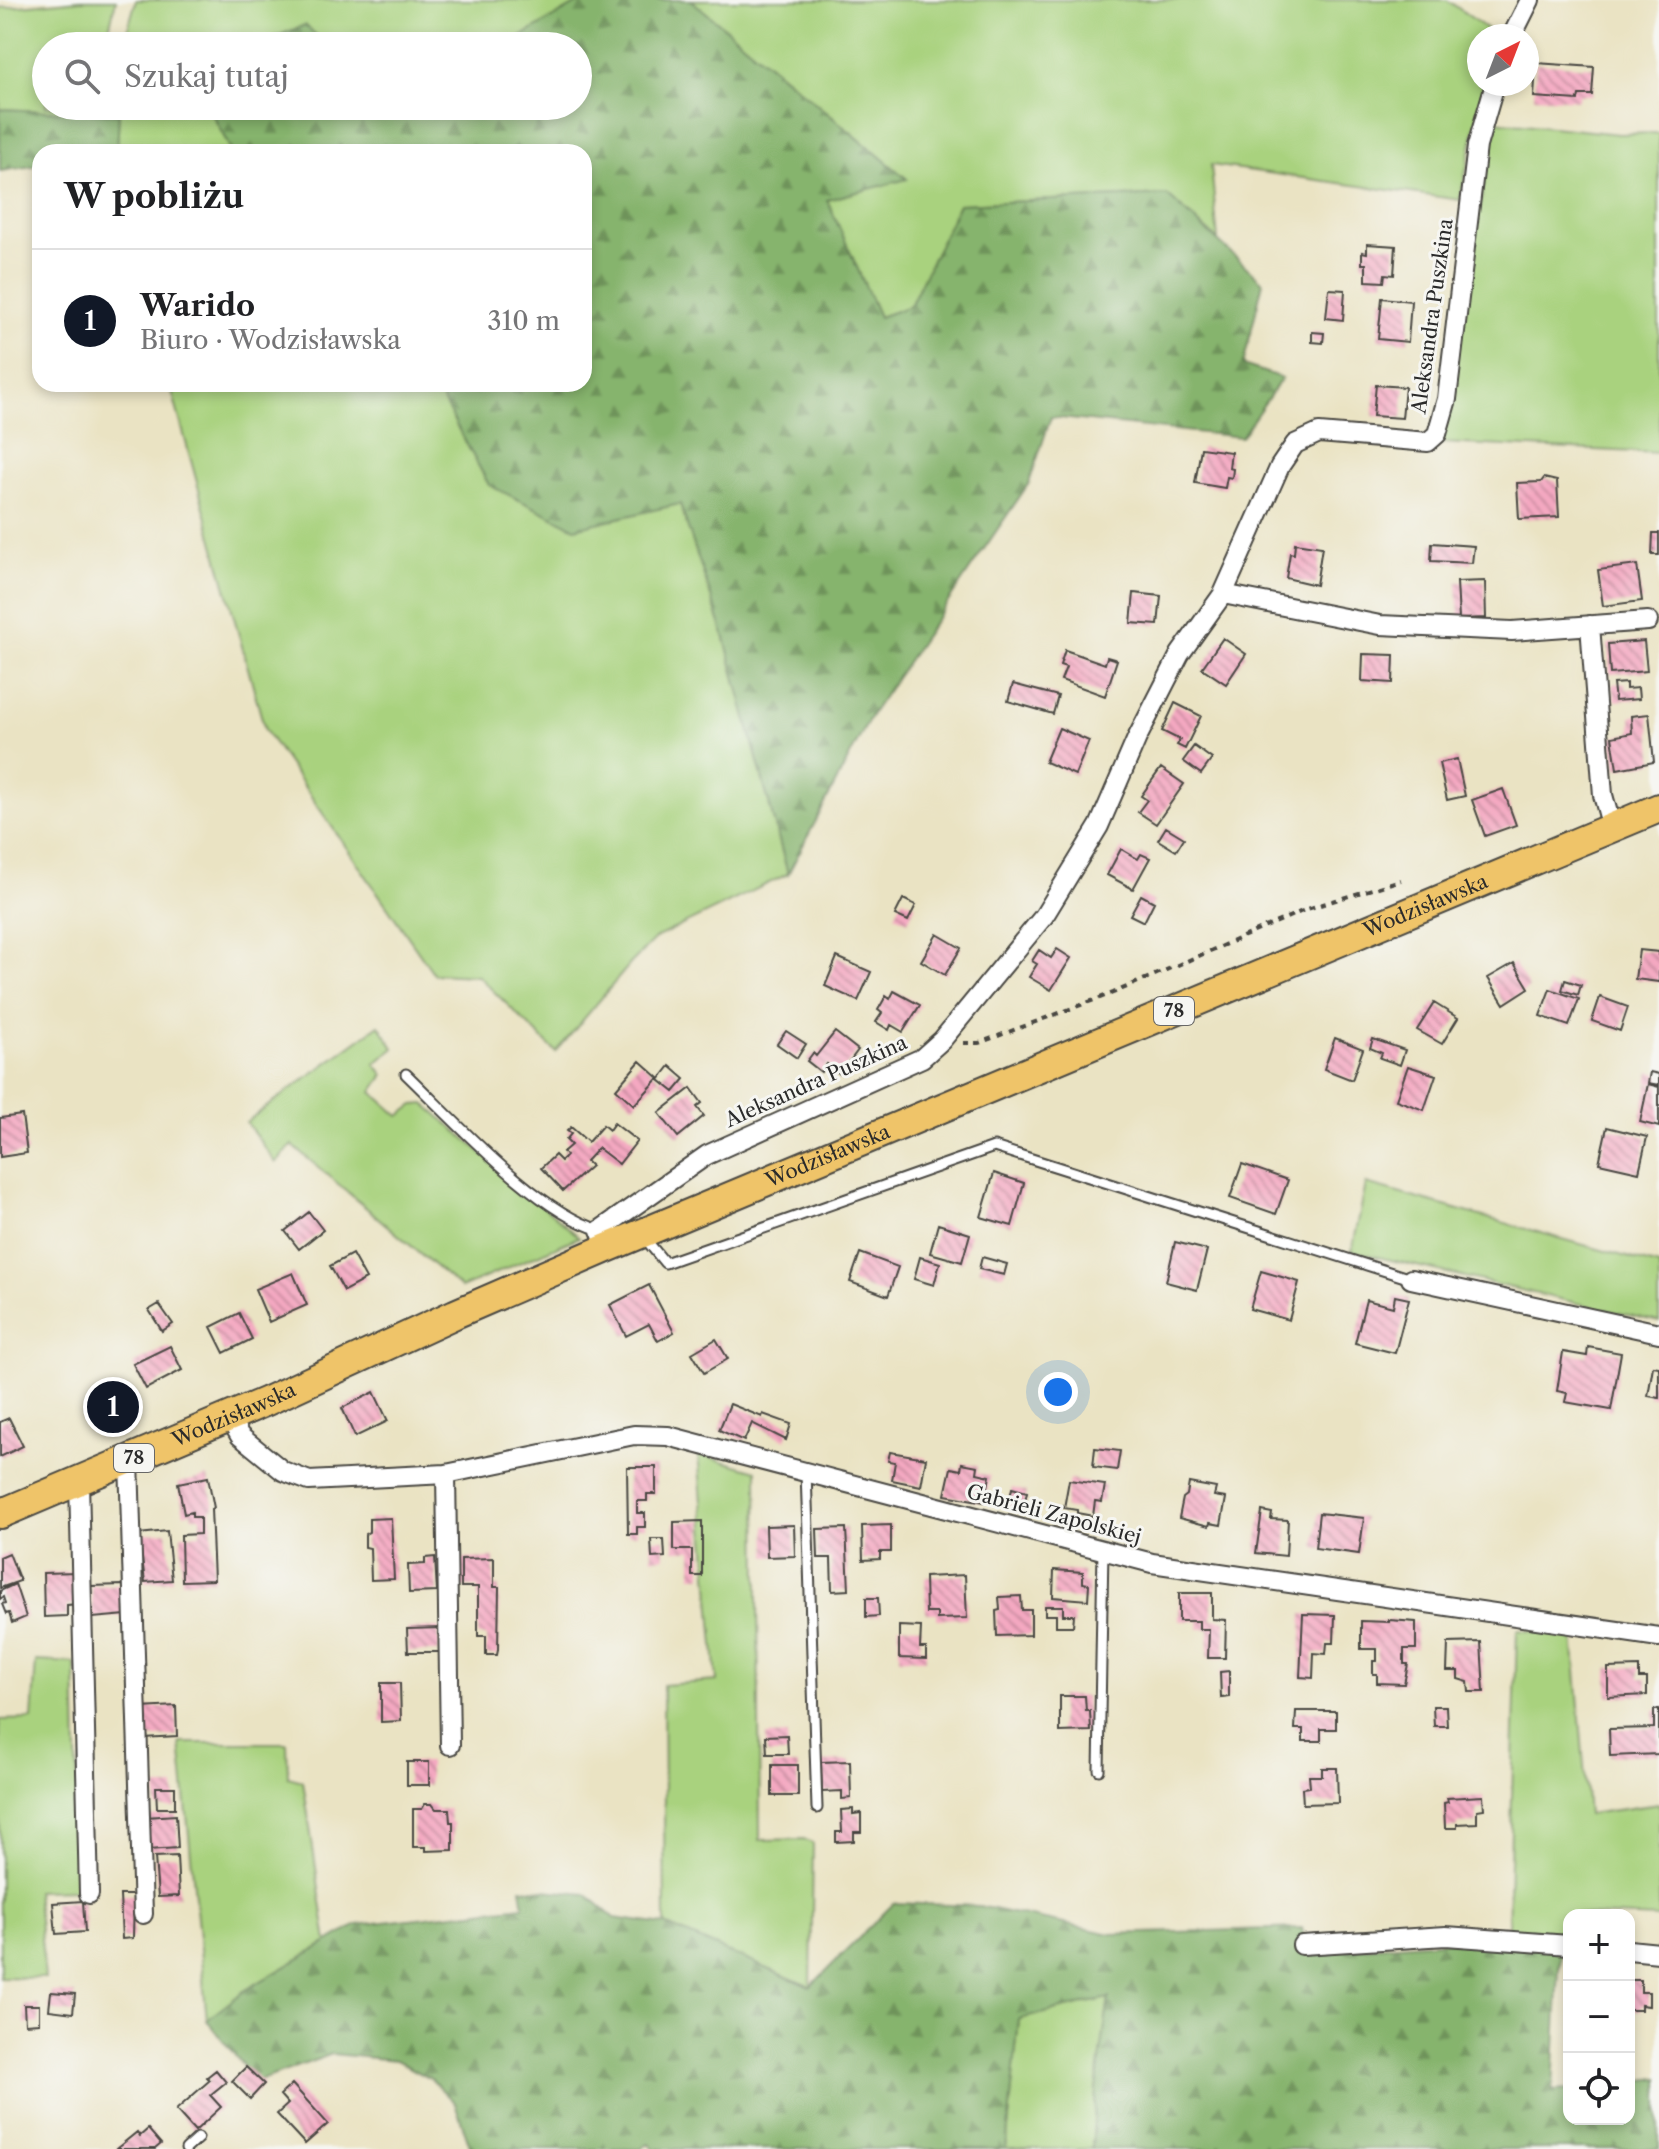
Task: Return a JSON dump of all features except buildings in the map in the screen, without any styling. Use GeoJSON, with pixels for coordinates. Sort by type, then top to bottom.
{"type":"FeatureCollection","features":[{"type":"Feature","properties":{"kind":"main road","name":"Wodzisławska"},"geometry":{"type":"LineString","coordinates":[[0,1514],[229,1417],[603,1239],[641,1233],[1659,808]]}},
{"type":"Feature","properties":{"kind":"street"},"geometry":{"type":"LineString","coordinates":[[1518,24],[1530,0]]}},
{"type":"Feature","properties":{"kind":"street","name":"Aleksandra Puszkina"},"geometry":{"type":"LineString","coordinates":[[603,1239],[707,1155],[922,1058],[942,1040],[1044,916],[1099,826],[1137,738],[1180,654],[1223,594],[1280,466],[1295,444],[1319,433],[1428,442],[1437,434],[1447,399],[1477,146],[1492,96]]}},
{"type":"Feature","properties":{"kind":"street"},"geometry":{"type":"LineString","coordinates":[[1223,594],[1380,625],[1512,631],[1648,621]]}},
{"type":"Feature","properties":{"kind":"street"},"geometry":{"type":"LineString","coordinates":[[1590,625],[1603,795],[1612,828]]}},
{"type":"Feature","properties":{"kind":"street"},"geometry":{"type":"LineString","coordinates":[[1411,1279],[1659,1333]]}},
{"type":"Feature","properties":{"kind":"street","name":"Gabrieli Zapolskiej"},"geometry":{"type":"LineString","coordinates":[[229,1417],[240,1436],[283,1471],[309,1481],[446,1474],[634,1435],[668,1436],[1152,1563],[1659,1637]]}},
{"type":"Feature","properties":{"kind":"street"},"geometry":{"type":"LineString","coordinates":[[129,1460],[143,1914]]}},
{"type":"Feature","properties":{"kind":"street"},"geometry":{"type":"LineString","coordinates":[[446,1474],[450,1745]]}},
{"type":"Feature","properties":{"kind":"street"},"geometry":{"type":"LineString","coordinates":[[79,1481],[89,1894]]}},
{"type":"Feature","properties":{"kind":"street"},"geometry":{"type":"LineString","coordinates":[[1302,1945],[1446,1936],[1563,1945]]}},
{"type":"Feature","properties":{"kind":"street"},"geometry":{"type":"LineString","coordinates":[[1635,1951],[1659,1953]]}},
{"type":"Feature","properties":{"kind":"lane"},"geometry":{"type":"LineString","coordinates":[[406,1074],[524,1185],[603,1239]]}},
{"type":"Feature","properties":{"kind":"lane"},"geometry":{"type":"LineString","coordinates":[[641,1233],[665,1263],[994,1147],[1411,1279]]}},
{"type":"Feature","properties":{"kind":"lane"},"geometry":{"type":"LineString","coordinates":[[806,1471],[817,1808]]}},
{"type":"Feature","properties":{"kind":"lane"},"geometry":{"type":"LineString","coordinates":[[1099,1770],[1103,1550]]}},
{"type":"Feature","properties":{"kind":"lane"},"geometry":{"type":"LineString","coordinates":[[186,2149],[198,2138]]}},
{"type":"Feature","properties":{"kind":"path"},"geometry":{"type":"LineString","coordinates":[[979,1043],[1113,993],[1307,909],[1401,880]]}},
{"type":"Feature","properties":{"kind":"green space"},"geometry":{"type":"Polygon","coordinates":[[[80,0],[116,0],[108,32],[32,32],[32,111],[0,109],[0,8],[80,0]]]}},
{"type":"Feature","properties":{"kind":"green space"},"geometry":{"type":"Polygon","coordinates":[[[136,0],[584,0],[529,32],[313,32],[305,25],[288,32],[127,32],[136,0]]]}},
{"type":"Feature","properties":{"kind":"green space"},"geometry":{"type":"Polygon","coordinates":[[[584,0],[691,0],[907,179],[827,200],[879,317],[910,306],[959,204],[1167,195],[1263,282],[1243,365],[1282,378],[1241,437],[1051,417],[1029,483],[873,712],[788,874],[724,635],[680,504],[575,528],[489,485],[438,392],[592,392],[592,144],[228,144],[215,120],[592,120],[592,32],[529,32],[584,0]]]}},
{"type":"Feature","properties":{"kind":"green space"},"geometry":{"type":"Polygon","coordinates":[[[691,0],[1447,0],[1480,24],[1467,24],[1467,96],[1482,96],[1460,200],[1211,165],[1218,240],[1167,195],[959,204],[910,306],[879,317],[827,200],[906,178],[691,0]]]}},
{"type":"Feature","properties":{"kind":"green space"},"geometry":{"type":"Polygon","coordinates":[[[305,25],[313,32],[288,32],[305,25]]]}},
{"type":"Feature","properties":{"kind":"green space"},"geometry":{"type":"Polygon","coordinates":[[[0,109],[32,110],[32,120],[119,120],[117,144],[32,144],[32,166],[0,171],[0,109]]]}},
{"type":"Feature","properties":{"kind":"green space"},"geometry":{"type":"Polygon","coordinates":[[[118,120],[215,120],[228,144],[117,144],[118,120]]]}},
{"type":"Feature","properties":{"kind":"green space"},"geometry":{"type":"Polygon","coordinates":[[[1494,121],[1619,134],[1659,133],[1659,453],[1442,443],[1494,121]]]}},
{"type":"Feature","properties":{"kind":"green space"},"geometry":{"type":"Polygon","coordinates":[[[172,392],[438,392],[489,485],[680,504],[724,635],[788,874],[657,937],[556,1052],[478,976],[434,974],[265,730],[172,392]]]}},
{"type":"Feature","properties":{"kind":"green space"},"geometry":{"type":"Polygon","coordinates":[[[379,1025],[394,1048],[375,1064],[384,1075],[372,1092],[399,1116],[414,1105],[425,1104],[579,1237],[461,1288],[292,1145],[276,1163],[246,1122],[379,1025]]]}},
{"type":"Feature","properties":{"kind":"green space"},"geometry":{"type":"Polygon","coordinates":[[[1366,1184],[1659,1266],[1659,1322],[1352,1251],[1366,1184]]]}},
{"type":"Feature","properties":{"kind":"green space"},"geometry":{"type":"Polygon","coordinates":[[[698,1454],[757,1471],[760,1840],[804,1839],[813,1844],[811,1987],[665,1925],[663,1685],[717,1681],[698,1454]]]}},
{"type":"Feature","properties":{"kind":"green space"},"geometry":{"type":"Polygon","coordinates":[[[1517,1630],[1573,1635],[1588,1814],[1659,1804],[1659,1918],[1635,1917],[1635,1909],[1563,1909],[1560,1937],[1508,1930],[1517,1630]]]}},
{"type":"Feature","properties":{"kind":"green space"},"geometry":{"type":"Polygon","coordinates":[[[36,1661],[75,1663],[80,1890],[36,1891],[45,1978],[0,1977],[0,1720],[32,1719],[36,1661]]]}},
{"type":"Feature","properties":{"kind":"green space"},"geometry":{"type":"Polygon","coordinates":[[[180,1743],[287,1743],[288,1777],[303,1781],[327,1942],[244,1991],[207,2020],[180,1743]]]}},
{"type":"Feature","properties":{"kind":"green space"},"geometry":{"type":"Polygon","coordinates":[[[521,1888],[586,1894],[614,1918],[665,1925],[810,1987],[894,1903],[979,1906],[1111,1934],[1302,1928],[1307,1952],[1449,1941],[1560,1950],[1553,2091],[1563,2090],[1563,2125],[1635,2125],[1635,2081],[1659,2078],[1659,2149],[1092,2149],[1096,2088],[1109,1998],[1019,2019],[1006,2149],[655,2149],[649,2143],[641,2149],[471,2149],[455,2103],[431,2079],[396,2060],[332,2054],[256,2082],[207,2020],[244,1991],[357,1925],[524,1906],[521,1888]]]}},
{"type":"Feature","properties":{"kind":"green space"},"geometry":{"type":"Polygon","coordinates":[[[1109,1998],[1092,2149],[1006,2149],[1019,2019],[1109,1998]]]}},
{"type":"Feature","properties":{"kind":"place","name":"Warido"},"geometry":{"type":"Point","coordinates":[113,1407]}}]}
